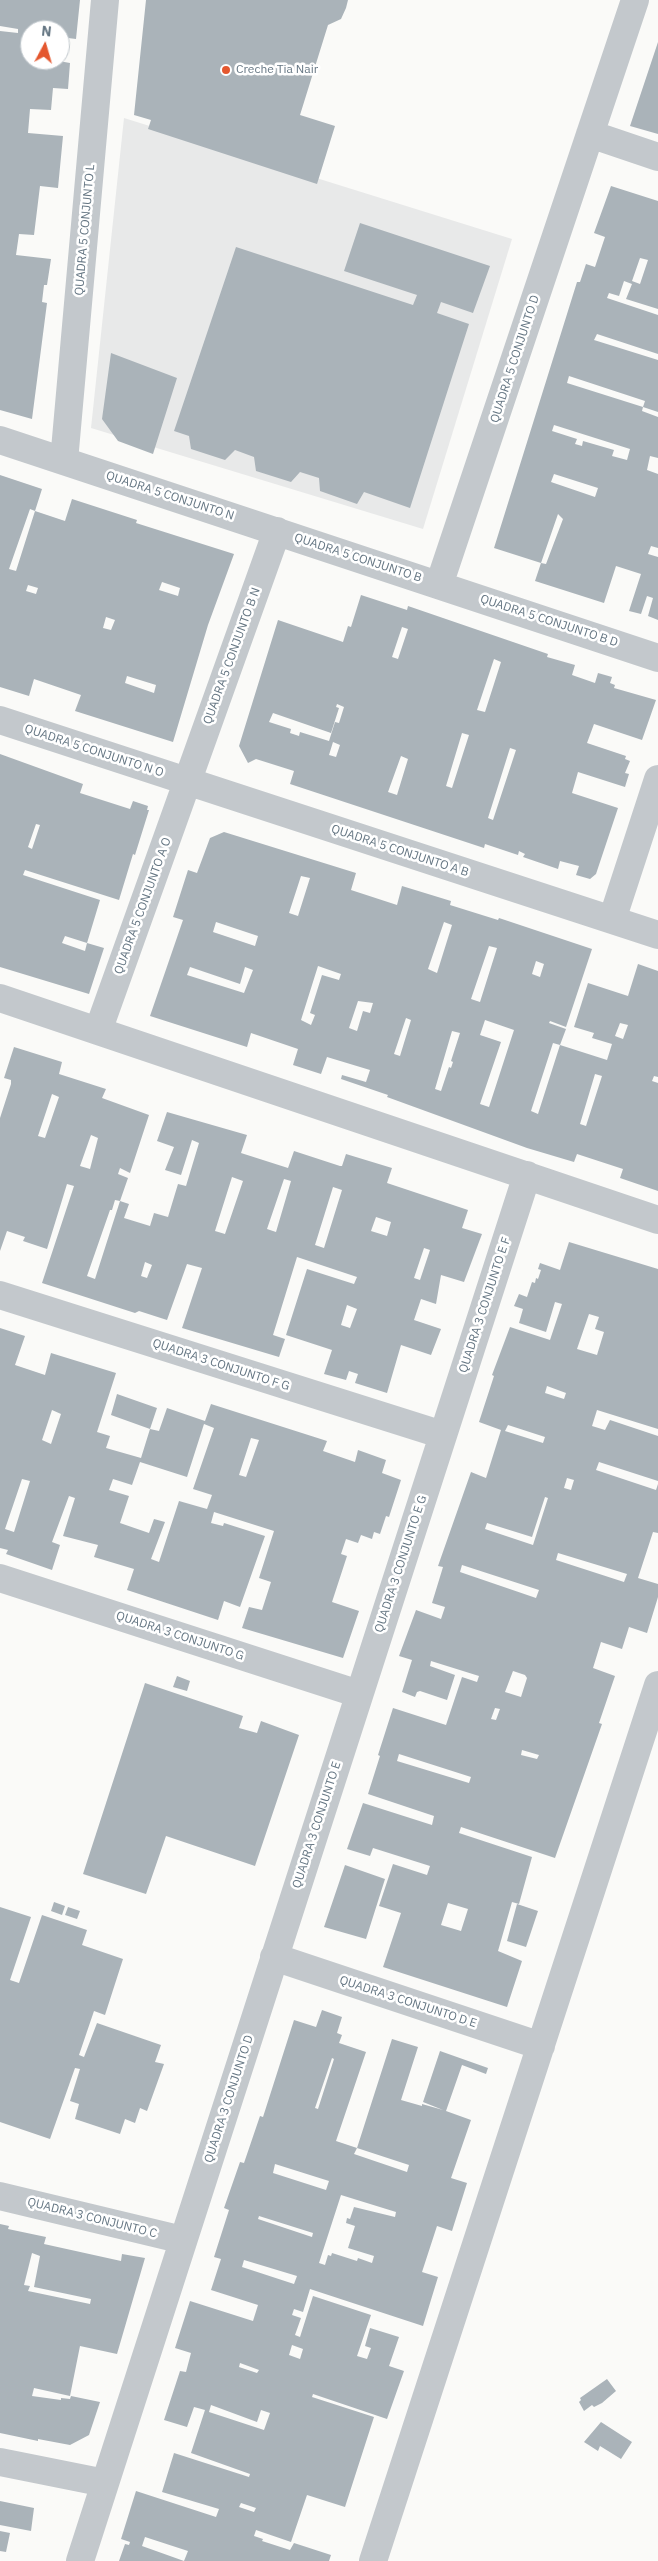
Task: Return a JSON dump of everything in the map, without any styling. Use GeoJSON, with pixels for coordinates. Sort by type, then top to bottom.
{"type":"FeatureCollection","features":[{"type":"Feature","properties":{"kind":"street","name":"QUADRA 5 CONJUNTO L"},"geometry":{"type":"LineString","coordinates":[[64,461],[105,0]]}},
{"type":"Feature","properties":{"kind":"street","name":"QUADRA 5 CONJUNTO D"},"geometry":{"type":"LineString","coordinates":[[439,585],[635,0]]}},
{"type":"Feature","properties":{"kind":"street"},"geometry":{"type":"LineString","coordinates":[[590,134],[658,157]]}},
{"type":"Feature","properties":{"kind":"street","name":"QUADRA 5 CONJUNTO N"},"geometry":{"type":"LineString","coordinates":[[0,440],[277,531]]}},
{"type":"Feature","properties":{"kind":"street","name":"QUADRA 5 CONJUNTO B"},"geometry":{"type":"LineString","coordinates":[[277,531],[439,585]]}},
{"type":"Feature","properties":{"kind":"street","name":"QUADRA 5 CONJUNTO B N"},"geometry":{"type":"LineString","coordinates":[[188,782],[277,531]]}},
{"type":"Feature","properties":{"kind":"street","name":"QUADRA 5 CONJUNTO B D"},"geometry":{"type":"LineString","coordinates":[[439,585],[658,658]]}},
{"type":"Feature","properties":{"kind":"street","name":"QUADRA 5 CONJUNTO N O"},"geometry":{"type":"LineString","coordinates":[[0,720],[188,782]]}},
{"type":"Feature","properties":{"kind":"street"},"geometry":{"type":"LineString","coordinates":[[612,920],[658,779]]}},
{"type":"Feature","properties":{"kind":"street","name":"QUADRA 5 CONJUNTO A B"},"geometry":{"type":"LineString","coordinates":[[188,782],[658,935]]}},
{"type":"Feature","properties":{"kind":"street","name":"QUADRA 5 CONJUNTO A O"},"geometry":{"type":"LineString","coordinates":[[98,1031],[188,782]]}},
{"type":"Feature","properties":{"kind":"street"},"geometry":{"type":"LineString","coordinates":[[0,998],[658,1220]]}},
{"type":"Feature","properties":{"kind":"street","name":"QUADRA 3 CONJUNTO E F"},"geometry":{"type":"LineString","coordinates":[[443,1435],[527,1175]]}},
{"type":"Feature","properties":{"kind":"street","name":"QUADRA 3 CONJUNTO F G"},"geometry":{"type":"LineString","coordinates":[[0,1294],[443,1435]]}},
{"type":"Feature","properties":{"kind":"street","name":"QUADRA 3 CONJUNTO E G"},"geometry":{"type":"LineString","coordinates":[[360,1694],[443,1435]]}},
{"type":"Feature","properties":{"kind":"street","name":"QUADRA 3 CONJUNTO G"},"geometry":{"type":"LineString","coordinates":[[0,1578],[360,1694]]}},
{"type":"Feature","properties":{"kind":"street"},"geometry":{"type":"LineString","coordinates":[[373,2561],[658,1684]]}},
{"type":"Feature","properties":{"kind":"street","name":"QUADRA 3 CONJUNTO E"},"geometry":{"type":"LineString","coordinates":[[274,1957],[360,1694]]}},
{"type":"Feature","properties":{"kind":"street","name":"QUADRA 3 CONJUNTO D E"},"geometry":{"type":"LineString","coordinates":[[274,1957],[541,2046]]}},
{"type":"Feature","properties":{"kind":"street","name":"QUADRA 3 CONJUNTO D"},"geometry":{"type":"LineString","coordinates":[[80,2561],[274,1957]]}},
{"type":"Feature","properties":{"kind":"street","name":"QUADRA 3 CONJUNTO C"},"geometry":{"type":"LineString","coordinates":[[0,2196],[183,2240]]}},
{"type":"Feature","properties":{"kind":"street"},"geometry":{"type":"LineString","coordinates":[[0,2462],[105,2483]]}},
{"type":"Feature","properties":{"kind":"shaded area"},"geometry":{"type":"Polygon","coordinates":[[[124,118],[512,239],[423,529],[91,428],[124,118]]]}},
{"type":"Feature","properties":{"kind":"building"},"geometry":{"type":"Polygon","coordinates":[[[0,0],[80,0],[76,39],[70,38],[70,20],[20,20],[20,70],[69,70],[68,89],[53,88],[51,110],[30,109],[28,133],[63,136],[58,188],[40,186],[34,235],[19,234],[16,255],[51,259],[47,285],[44,285],[42,302],[47,303],[32,419],[0,410],[0,31],[18,33],[18,29],[0,26],[0,0]]]}},
{"type":"Feature","properties":{"kind":"building","name":"Creche Tia Nair"},"geometry":{"type":"Polygon","coordinates":[[[146,0],[348,0],[341,19],[328,25],[300,115],[335,126],[317,184],[148,129],[151,120],[134,115],[146,0]]]}},
{"type":"Feature","properties":{"kind":"building"},"geometry":{"type":"Polygon","coordinates":[[[658,42],[658,134],[630,126],[658,42]]]}},
{"type":"Feature","properties":{"kind":"building"},"geometry":{"type":"Polygon","coordinates":[[[611,186],[658,201],[658,309],[626,299],[632,284],[624,281],[619,296],[609,293],[607,298],[658,315],[658,354],[597,334],[594,340],[658,360],[658,412],[643,407],[642,411],[658,417],[658,458],[650,456],[647,470],[658,474],[658,548],[651,546],[648,554],[658,557],[658,620],[648,616],[653,598],[647,596],[641,614],[629,611],[641,574],[616,566],[604,603],[535,581],[541,563],[494,548],[577,282],[580,282],[586,264],[595,267],[605,237],[594,233],[611,186]],[[640,258],[632,281],[640,284],[648,260],[640,258]],[[569,376],[567,383],[643,407],[645,401],[569,376]],[[554,425],[552,431],[577,439],[575,444],[582,446],[583,441],[614,450],[612,456],[627,460],[630,449],[554,425]],[[554,474],[551,482],[595,497],[598,488],[554,474]],[[558,514],[541,563],[546,564],[563,519],[558,514]]]}},
{"type":"Feature","properties":{"kind":"building"},"geometry":{"type":"Polygon","coordinates":[[[360,223],[490,266],[473,313],[441,302],[437,313],[469,324],[410,508],[364,492],[357,504],[320,491],[319,478],[300,472],[291,482],[256,471],[254,457],[235,450],[225,460],[191,449],[189,436],[174,431],[236,247],[413,305],[417,295],[344,271],[360,223]]]}},
{"type":"Feature","properties":{"kind":"building"},"geometry":{"type":"Polygon","coordinates":[[[111,353],[177,378],[153,454],[118,441],[102,419],[111,353]]]}},
{"type":"Feature","properties":{"kind":"building"},"geometry":{"type":"Polygon","coordinates":[[[0,475],[42,489],[35,511],[65,521],[72,499],[137,520],[136,523],[234,554],[208,625],[173,742],[75,711],[81,695],[34,679],[29,696],[0,687],[0,475]],[[30,509],[9,569],[16,571],[35,511],[30,509]],[[162,582],[159,590],[178,596],[180,588],[162,582]],[[28,585],[26,591],[36,594],[38,588],[28,585]],[[106,617],[103,628],[111,630],[115,620],[106,617]],[[127,676],[125,683],[154,693],[156,685],[127,676]]]}},
{"type":"Feature","properties":{"kind":"building"},"geometry":{"type":"Polygon","coordinates":[[[361,595],[407,610],[408,606],[548,654],[547,657],[575,665],[572,675],[595,683],[598,673],[612,677],[610,683],[615,685],[614,688],[656,700],[642,740],[594,724],[587,743],[626,756],[625,759],[630,761],[625,773],[629,774],[625,787],[578,772],[572,793],[618,808],[596,874],[590,879],[576,875],[579,866],[560,861],[558,869],[523,857],[525,854],[519,851],[518,855],[485,844],[484,848],[290,784],[294,771],[256,759],[248,763],[239,746],[278,620],[343,642],[348,626],[351,627],[361,595]],[[402,627],[392,657],[398,659],[408,629],[402,627]],[[494,659],[477,710],[485,712],[501,662],[494,659]],[[337,704],[336,707],[339,708],[331,733],[273,713],[269,722],[291,729],[290,733],[299,736],[300,732],[329,741],[335,722],[339,723],[344,707],[337,704]],[[462,733],[446,786],[452,788],[469,735],[462,733]],[[333,742],[329,755],[336,757],[340,745],[333,742]],[[510,748],[488,818],[493,820],[516,750],[510,748]],[[401,756],[388,792],[397,795],[408,759],[401,756]]]}},
{"type":"Feature","properties":{"kind":"building"},"geometry":{"type":"Polygon","coordinates":[[[0,754],[83,784],[80,793],[130,809],[133,801],[148,806],[147,810],[149,810],[119,900],[25,870],[23,875],[100,900],[87,943],[104,948],[89,994],[0,967],[0,754]],[[36,824],[28,847],[32,849],[40,825],[36,824]],[[65,936],[62,943],[85,951],[87,943],[65,936]]]}},
{"type":"Feature","properties":{"kind":"building"},"geometry":{"type":"Polygon","coordinates":[[[224,832],[356,873],[351,890],[397,905],[402,886],[451,901],[450,905],[498,920],[499,918],[592,949],[566,1027],[550,1021],[549,1023],[566,1029],[560,1045],[607,1060],[612,1044],[592,1038],[594,1033],[574,1027],[588,983],[628,996],[638,964],[658,971],[658,1077],[654,1076],[652,1081],[658,1083],[658,1191],[620,1178],[623,1169],[577,1154],[574,1162],[527,1148],[341,1079],[342,1075],[366,1082],[370,1070],[327,1057],[321,1074],[293,1065],[298,1049],[251,1033],[247,1047],[150,1016],[183,920],[173,917],[188,870],[197,873],[210,838],[224,832]],[[301,876],[289,913],[298,916],[310,878],[301,876]],[[216,922],[213,932],[255,946],[258,936],[216,922]],[[444,922],[428,969],[437,973],[452,925],[444,922]],[[489,946],[471,999],[480,1002],[497,948],[489,946]],[[536,961],[532,974],[540,977],[544,964],[536,961]],[[318,966],[301,1020],[311,1025],[315,1015],[310,1013],[322,975],[339,980],[341,974],[318,966]],[[190,967],[187,975],[244,993],[253,970],[245,967],[240,984],[190,967]],[[358,1001],[349,1028],[357,1031],[363,1011],[370,1013],[373,1003],[358,1001]],[[406,1018],[394,1054],[400,1056],[411,1020],[406,1018]],[[485,1020],[480,1035],[501,1042],[480,1104],[489,1107],[514,1030],[485,1020]],[[620,1023],[615,1036],[623,1039],[628,1025],[620,1023]],[[452,1031],[435,1089],[441,1091],[449,1067],[451,1068],[453,1062],[451,1061],[460,1033],[452,1031]],[[553,1043],[531,1111],[538,1114],[560,1045],[553,1043]],[[595,1074],[580,1124],[586,1126],[602,1076],[595,1074]]]}},
{"type":"Feature","properties":{"kind":"building"},"geometry":{"type":"Polygon","coordinates":[[[14,1047],[62,1062],[59,1074],[106,1089],[102,1098],[149,1115],[130,1173],[120,1168],[118,1174],[128,1178],[120,1201],[129,1204],[124,1218],[150,1226],[154,1213],[168,1217],[178,1184],[186,1186],[199,1143],[192,1140],[181,1175],[165,1170],[174,1147],[157,1141],[167,1112],[247,1135],[241,1153],[288,1168],[294,1151],[340,1166],[342,1166],[346,1154],[392,1168],[387,1183],[468,1210],[462,1228],[482,1234],[464,1282],[441,1275],[436,1304],[421,1299],[414,1320],[441,1329],[431,1355],[401,1345],[387,1393],[355,1383],[358,1374],[349,1371],[346,1380],[324,1374],[332,1350],[286,1335],[307,1269],[354,1284],[357,1277],[297,1257],[273,1335],[285,1339],[279,1357],[182,1328],[202,1268],[187,1264],[167,1320],[139,1311],[135,1313],[42,1283],[74,1186],[67,1184],[47,1249],[23,1241],[25,1237],[7,1231],[0,1251],[0,1118],[11,1084],[11,1080],[4,1078],[14,1047]],[[52,1094],[38,1136],[45,1138],[59,1097],[52,1094]],[[91,1135],[80,1166],[90,1169],[98,1138],[91,1135]],[[232,1177],[215,1231],[225,1234],[243,1181],[232,1177]],[[284,1179],[267,1229],[276,1232],[291,1181],[284,1179]],[[333,1187],[315,1245],[324,1248],[342,1190],[333,1187]],[[115,1200],[112,1210],[110,1210],[87,1276],[95,1279],[120,1201],[115,1200]],[[376,1217],[371,1231],[387,1236],[391,1222],[376,1217]],[[424,1248],[414,1278],[420,1280],[430,1250],[424,1248]],[[145,1262],[141,1276],[147,1278],[152,1265],[145,1262]],[[347,1305],[341,1325],[350,1328],[357,1309],[347,1305]]]}},
{"type":"Feature","properties":{"kind":"building"},"geometry":{"type":"Polygon","coordinates":[[[569,1242],[658,1269],[658,1429],[597,1410],[592,1426],[605,1430],[610,1420],[658,1436],[658,1481],[599,1462],[596,1470],[656,1490],[658,1484],[658,1533],[653,1532],[638,1578],[658,1584],[658,1597],[647,1633],[629,1627],[622,1649],[601,1642],[593,1668],[615,1676],[599,1723],[602,1724],[555,1858],[461,1827],[459,1833],[532,1857],[519,1904],[512,1902],[498,1951],[522,1961],[507,2007],[383,1967],[401,1913],[379,1906],[393,1864],[427,1875],[430,1866],[373,1848],[370,1856],[347,1849],[363,1803],[432,1825],[434,1816],[368,1794],[380,1756],[378,1755],[393,1708],[446,1725],[462,1677],[477,1682],[479,1676],[431,1661],[430,1666],[455,1675],[447,1700],[420,1691],[417,1692],[415,1697],[402,1692],[412,1660],[399,1656],[416,1610],[441,1619],[445,1607],[432,1603],[443,1567],[438,1566],[471,1472],[486,1478],[501,1430],[479,1422],[494,1376],[492,1375],[510,1327],[550,1340],[562,1304],[555,1302],[546,1332],[519,1323],[523,1309],[514,1306],[519,1294],[527,1297],[532,1282],[535,1283],[536,1278],[538,1279],[541,1270],[538,1269],[540,1263],[560,1270],[569,1242]],[[589,1314],[577,1349],[597,1355],[604,1332],[595,1329],[599,1317],[589,1314]],[[547,1386],[545,1393],[564,1399],[566,1393],[547,1386]],[[508,1425],[505,1431],[543,1443],[545,1437],[508,1425]],[[567,1478],[564,1488],[571,1490],[574,1480],[567,1478]],[[545,1497],[532,1537],[487,1523],[485,1529],[533,1545],[548,1498],[545,1497]],[[558,1553],[556,1560],[624,1582],[627,1574],[558,1553]],[[462,1565],[460,1572],[536,1598],[539,1590],[462,1565]],[[513,1671],[505,1692],[521,1697],[527,1678],[525,1675],[513,1671]],[[495,1708],[491,1719],[496,1720],[500,1709],[495,1708]],[[522,1750],[521,1755],[537,1759],[539,1755],[522,1750]],[[399,1754],[397,1761],[469,1783],[471,1777],[399,1754]],[[448,1903],[441,1925],[461,1931],[468,1909],[448,1903]]]}},
{"type":"Feature","properties":{"kind":"building"},"geometry":{"type":"Polygon","coordinates":[[[0,1328],[25,1336],[15,1365],[45,1375],[51,1353],[116,1373],[97,1432],[110,1436],[106,1448],[141,1458],[150,1429],[159,1431],[167,1408],[205,1421],[211,1404],[327,1441],[323,1451],[355,1462],[358,1450],[386,1460],[382,1473],[401,1480],[389,1517],[386,1516],[380,1534],[374,1532],[372,1539],[361,1535],[358,1543],[346,1539],[341,1554],[347,1556],[332,1602],[359,1611],[343,1658],[242,1628],[249,1607],[262,1610],[271,1582],[259,1578],[274,1531],[214,1512],[211,1523],[223,1526],[224,1523],[265,1536],[240,1607],[224,1601],[218,1620],[127,1590],[134,1569],[94,1557],[98,1545],[63,1536],[75,1498],[69,1496],[52,1542],[60,1545],[52,1570],[6,1554],[8,1550],[0,1548],[0,1328]],[[52,1410],[42,1440],[51,1444],[61,1414],[52,1410]],[[204,1424],[187,1477],[140,1462],[132,1485],[113,1479],[109,1490],[129,1496],[120,1523],[149,1533],[154,1519],[165,1522],[151,1559],[159,1562],[179,1501],[207,1509],[212,1495],[193,1489],[214,1428],[204,1424]],[[251,1438],[239,1475],[246,1477],[259,1440],[251,1438]],[[22,1479],[5,1529],[14,1532],[30,1481],[22,1479]]]}},
{"type":"Feature","properties":{"kind":"building"},"geometry":{"type":"Polygon","coordinates":[[[117,1394],[157,1408],[150,1429],[111,1415],[117,1394]]]}},
{"type":"Feature","properties":{"kind":"building"},"geometry":{"type":"Polygon","coordinates":[[[177,1676],[190,1681],[187,1691],[173,1687],[177,1676]]]}},
{"type":"Feature","properties":{"kind":"building"},"geometry":{"type":"Polygon","coordinates":[[[145,1683],[243,1716],[239,1728],[257,1733],[261,1721],[299,1735],[255,1866],[166,1836],[146,1894],[83,1874],[145,1683]]]}},
{"type":"Feature","properties":{"kind":"building"},"geometry":{"type":"Polygon","coordinates":[[[345,1865],[385,1879],[366,1939],[324,1927],[345,1865]]]}},
{"type":"Feature","properties":{"kind":"building"},"geometry":{"type":"Polygon","coordinates":[[[54,1902],[65,1906],[62,1915],[51,1911],[54,1902]]]}},
{"type":"Feature","properties":{"kind":"building"},"geometry":{"type":"Polygon","coordinates":[[[517,1904],[538,1911],[526,1947],[507,1941],[517,1904]]]}},
{"type":"Feature","properties":{"kind":"building"},"geometry":{"type":"Polygon","coordinates":[[[0,1907],[31,1917],[10,1980],[19,1983],[42,1915],[87,1930],[82,1945],[123,1959],[105,2015],[94,2011],[79,2055],[84,2057],[97,2023],[161,2045],[155,2062],[164,2064],[147,2111],[140,2108],[135,2123],[125,2119],[120,2134],[75,2119],[79,2104],[70,2101],[80,2069],[75,2068],[50,2139],[0,2122],[0,1907]]]}},
{"type":"Feature","properties":{"kind":"building"},"geometry":{"type":"Polygon","coordinates":[[[68,1907],[80,1911],[77,1919],[65,1915],[68,1907]]]}},
{"type":"Feature","properties":{"kind":"building"},"geometry":{"type":"Polygon","coordinates":[[[322,2010],[342,2017],[337,2033],[342,2035],[339,2043],[366,2052],[336,2141],[357,2148],[392,2039],[418,2047],[401,2100],[443,2110],[423,2102],[440,2051],[488,2068],[486,2074],[462,2065],[446,2111],[471,2120],[451,2178],[467,2183],[452,2231],[437,2226],[422,2272],[438,2277],[423,2326],[310,2289],[303,2312],[294,2309],[292,2315],[301,2318],[295,2335],[300,2337],[313,2296],[371,2315],[357,2356],[367,2359],[371,2348],[365,2346],[370,2328],[399,2337],[389,2366],[404,2371],[387,2419],[313,2394],[312,2397],[374,2417],[345,2507],[307,2495],[291,2542],[256,2530],[254,2536],[263,2539],[262,2541],[290,2550],[294,2543],[331,2555],[329,2561],[184,2561],[119,2561],[125,2544],[129,2545],[130,2542],[121,2539],[136,2491],[216,2517],[219,2509],[162,2492],[174,2453],[249,2477],[250,2474],[191,2453],[205,2410],[194,2407],[187,2427],[164,2420],[180,2371],[186,2372],[191,2353],[175,2348],[190,2301],[253,2321],[258,2305],[211,2290],[221,2259],[214,2257],[229,2210],[224,2208],[240,2162],[244,2163],[260,2116],[263,2117],[294,2020],[316,2027],[322,2010]],[[332,2058],[315,2108],[318,2109],[334,2059],[332,2058]],[[357,2148],[354,2154],[407,2172],[409,2165],[357,2148]],[[275,2164],[273,2173],[326,2190],[329,2181],[275,2164]],[[341,2195],[319,2263],[325,2265],[328,2255],[331,2256],[332,2253],[357,2261],[358,2258],[372,2263],[374,2256],[348,2248],[355,2226],[346,2223],[347,2218],[350,2219],[354,2207],[395,2217],[396,2212],[341,2195]],[[259,2216],[258,2219],[312,2237],[313,2233],[259,2216]],[[244,2260],[242,2267],[294,2284],[297,2276],[244,2260]],[[292,2345],[289,2355],[300,2359],[303,2349],[292,2345]],[[240,2363],[239,2367],[257,2373],[259,2370],[240,2363]],[[211,2405],[209,2412],[264,2430],[270,2413],[261,2410],[257,2422],[211,2405]],[[241,2503],[239,2507],[254,2512],[256,2508],[241,2503]],[[145,2537],[142,2546],[184,2561],[188,2551],[145,2537]]]}},
{"type":"Feature","properties":{"kind":"building"},"geometry":{"type":"Polygon","coordinates":[[[0,2224],[9,2226],[8,2229],[46,2237],[44,2244],[121,2261],[122,2254],[145,2258],[117,2354],[80,2346],[70,2396],[34,2388],[32,2396],[61,2400],[61,2398],[70,2399],[71,2396],[100,2402],[89,2435],[70,2445],[0,2433],[0,2224]],[[32,2253],[24,2285],[30,2286],[28,2291],[90,2304],[91,2299],[34,2287],[40,2256],[32,2253]]]}},
{"type":"Feature","properties":{"kind":"building"},"geometry":{"type":"Polygon","coordinates":[[[607,2379],[616,2391],[602,2403],[594,2407],[592,2405],[584,2411],[579,2402],[580,2398],[607,2379]]]}},
{"type":"Feature","properties":{"kind":"building"},"geometry":{"type":"Polygon","coordinates":[[[601,2422],[632,2442],[621,2459],[600,2446],[598,2451],[584,2442],[601,2422]]]}},
{"type":"Feature","properties":{"kind":"building"},"geometry":{"type":"Polygon","coordinates":[[[0,2501],[34,2508],[31,2531],[0,2525],[0,2501]]]}},
{"type":"Feature","properties":{"kind":"building"},"geometry":{"type":"Polygon","coordinates":[[[0,2531],[10,2533],[6,2552],[0,2551],[0,2531]]]}},
{"type":"Feature","properties":{"kind":"place","name":"Creche Tia Nair"},"geometry":{"type":"Point","coordinates":[226,70]}}]}
